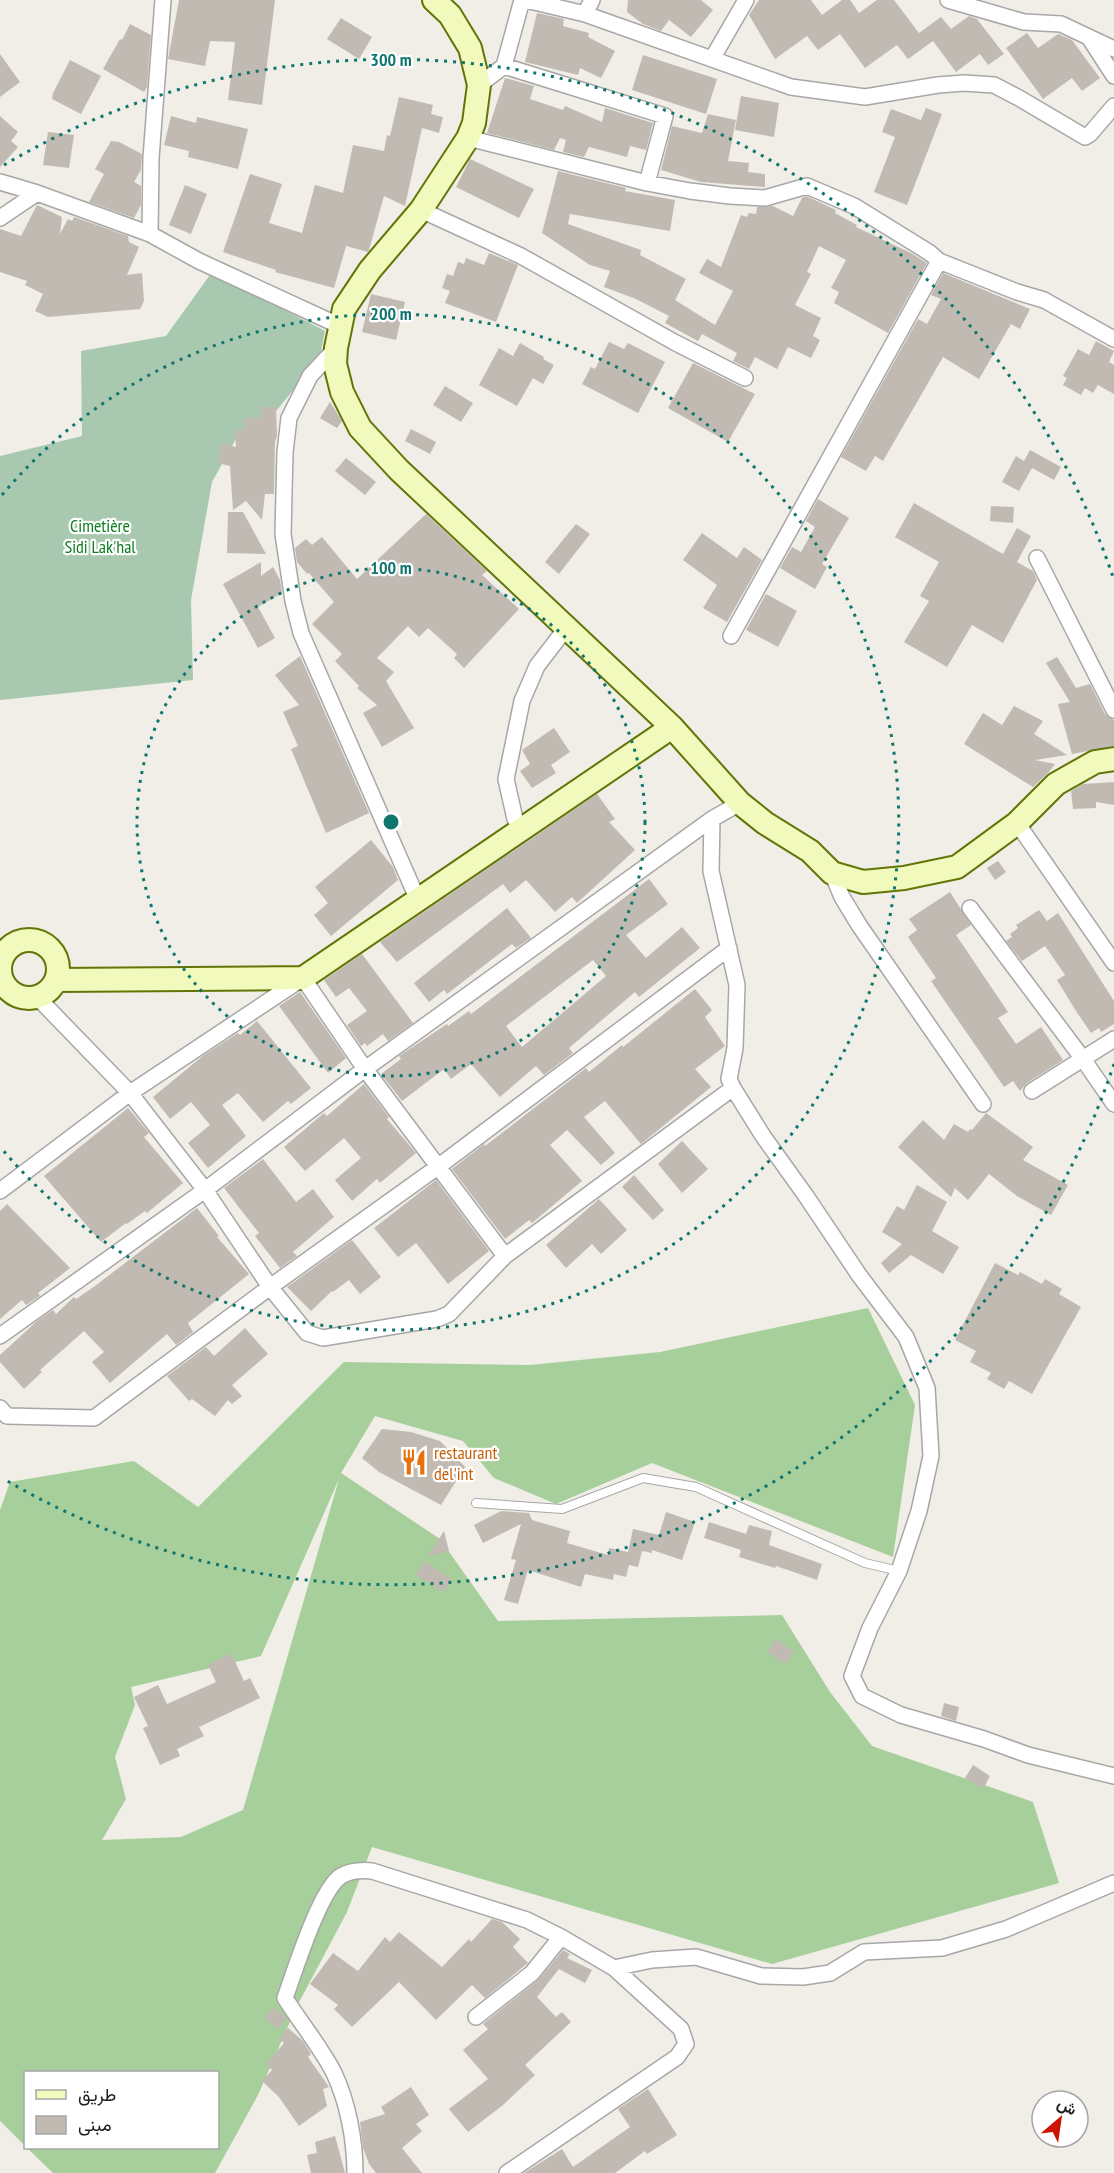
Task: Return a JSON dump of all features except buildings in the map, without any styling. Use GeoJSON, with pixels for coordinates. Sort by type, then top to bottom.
{"type":"FeatureCollection","features":[{"type":"Feature","properties":{"kind":"main road"},"geometry":{"type":"LineString","coordinates":[[434,0],[450,15],[470,48],[479,85],[474,123],[468,138],[421,210],[370,270],[344,309],[335,364],[342,392],[360,428],[399,470],[666,721],[740,803],[765,823],[810,851],[832,873],[863,882],[904,878],[957,867],[1017,823],[1056,784],[1095,762],[1114,759]]}},
{"type":"Feature","properties":{"kind":"main road"},"geometry":{"type":"LineString","coordinates":[[57,973],[304,967],[515,819],[666,721]]}},
{"type":"Feature","properties":{"kind":"main road"},"geometry":{"type":"LineString","coordinates":[[57,973],[303,978],[666,721]]}},
{"type":"Feature","properties":{"kind":"main road"},"geometry":{"type":"LineString","coordinates":[[30,940],[43,943],[53,952],[57,973],[48,991],[37,997],[22,997],[9,991],[1,979],[0,962],[6,950],[17,942],[30,940]]}},
{"type":"Feature","properties":{"kind":"street"},"geometry":{"type":"LineString","coordinates":[[150,234],[152,146],[163,0]]}},
{"type":"Feature","properties":{"kind":"street"},"geometry":{"type":"LineString","coordinates":[[479,85],[504,66],[524,0],[588,7],[712,59],[791,87],[865,97],[938,85],[964,83],[994,85],[1085,137],[1114,106]]}},
{"type":"Feature","properties":{"kind":"street"},"geometry":{"type":"LineString","coordinates":[[712,59],[746,0]]}},
{"type":"Feature","properties":{"kind":"street"},"geometry":{"type":"LineString","coordinates":[[948,0],[1024,22],[1061,24],[1114,49]]}},
{"type":"Feature","properties":{"kind":"street"},"geometry":{"type":"LineString","coordinates":[[1090,39],[1114,76]]}},
{"type":"Feature","properties":{"kind":"street"},"geometry":{"type":"LineString","coordinates":[[504,66],[665,116],[647,183]]}},
{"type":"Feature","properties":{"kind":"street"},"geometry":{"type":"LineString","coordinates":[[468,138],[647,183],[720,195],[765,198],[807,186],[854,206],[930,253],[939,261],[1017,292],[1044,300],[1114,339]]}},
{"type":"Feature","properties":{"kind":"street"},"geometry":{"type":"LineString","coordinates":[[0,182],[150,234],[338,337],[310,376],[289,418],[285,452],[284,534],[292,601],[301,633],[414,891]]}},
{"type":"Feature","properties":{"kind":"street"},"geometry":{"type":"LineString","coordinates":[[0,218],[37,193]]}},
{"type":"Feature","properties":{"kind":"street"},"geometry":{"type":"LineString","coordinates":[[421,210],[521,256],[674,342],[745,378]]}},
{"type":"Feature","properties":{"kind":"street"},"geometry":{"type":"LineString","coordinates":[[731,636],[939,261]]}},
{"type":"Feature","properties":{"kind":"street"},"geometry":{"type":"LineString","coordinates":[[1037,558],[1114,710]]}},
{"type":"Feature","properties":{"kind":"street"},"geometry":{"type":"LineString","coordinates":[[515,819],[506,779],[522,701],[537,666],[567,627]]}},
{"type":"Feature","properties":{"kind":"street"},"geometry":{"type":"LineString","coordinates":[[0,1336],[205,1190],[365,1069],[712,819],[740,803]]}},
{"type":"Feature","properties":{"kind":"street"},"geometry":{"type":"LineString","coordinates":[[712,819],[711,871],[737,984],[735,1048],[729,1079],[763,1136],[859,1275],[906,1337],[927,1388],[931,1456],[919,1511],[899,1571],[870,1628],[852,1676],[862,1696],[901,1715],[984,1739],[1028,1755],[1114,1776]]}},
{"type":"Feature","properties":{"kind":"street"},"geometry":{"type":"LineString","coordinates":[[1017,823],[1114,963]]}},
{"type":"Feature","properties":{"kind":"street"},"geometry":{"type":"LineString","coordinates":[[832,873],[842,897],[859,925],[983,1104]]}},
{"type":"Feature","properties":{"kind":"street"},"geometry":{"type":"LineString","coordinates":[[970,908],[1114,1104]]}},
{"type":"Feature","properties":{"kind":"street"},"geometry":{"type":"LineString","coordinates":[[0,1408],[7,1416],[94,1418],[270,1287],[439,1167],[729,948]]}},
{"type":"Feature","properties":{"kind":"street"},"geometry":{"type":"LineString","coordinates":[[0,1191],[130,1093],[303,978],[365,1069],[505,1256]]}},
{"type":"Feature","properties":{"kind":"street"},"geometry":{"type":"LineString","coordinates":[[37,997],[130,1093],[205,1190],[270,1287],[307,1333],[323,1338],[437,1319],[449,1314],[505,1256],[733,1088]]}},
{"type":"Feature","properties":{"kind":"street"},"geometry":{"type":"LineString","coordinates":[[1032,1091],[1114,1039]]}},
{"type":"Feature","properties":{"kind":"street"},"geometry":{"type":"LineString","coordinates":[[355,2173],[355,2147],[350,2122],[334,2073],[285,1998],[321,1900],[340,1877],[361,1870],[372,1871],[527,1920],[561,1936],[614,1968],[681,2029],[686,2044],[677,2057],[507,2173]]}},
{"type":"Feature","properties":{"kind":"street"},"geometry":{"type":"LineString","coordinates":[[614,1968],[652,1960],[696,1958],[761,1976],[803,1977],[830,1973],[864,1952],[942,1948],[1006,1929],[1114,1883]]}},
{"type":"Feature","properties":{"kind":"street"},"geometry":{"type":"LineString","coordinates":[[476,2017],[532,1973],[561,1936]]}},
{"type":"Feature","properties":{"kind":"lane"},"geometry":{"type":"LineString","coordinates":[[476,1503],[562,1509],[643,1478],[696,1486],[865,1563],[899,1571]]}},
{"type":"Feature","properties":{"kind":"green space","name":"Cimetière Sidi Lak'hal"},"geometry":{"type":"Polygon","coordinates":[[[212,272],[325,331],[320,357],[277,410],[237,437],[212,482],[191,600],[193,680],[0,700],[0,456],[82,436],[81,351],[166,336],[212,272]]]}},
{"type":"Feature","properties":{"kind":"green space"},"geometry":{"type":"Polygon","coordinates":[[[868,1308],[915,1405],[893,1557],[652,1463],[556,1504],[494,1478],[463,1441],[375,1416],[341,1473],[440,1539],[498,1621],[782,1615],[830,1692],[872,1746],[1033,1802],[1059,1883],[772,1964],[372,1847],[347,1912],[296,2008],[258,2095],[215,2173],[53,2173],[28,2149],[219,2149],[219,2071],[24,2071],[24,2145],[0,2121],[0,1510],[10,1482],[134,1461],[198,1507],[344,1362],[530,1365],[660,1352],[868,1308]],[[339,1479],[261,1656],[131,1687],[135,1705],[115,1757],[126,1799],[102,1840],[181,1837],[243,1810],[339,1479]]]}},
{"type":"Feature","properties":{"kind":"place","name":"restaurant del'int"},"geometry":{"type":"Point","coordinates":[414,1462]}}]}
